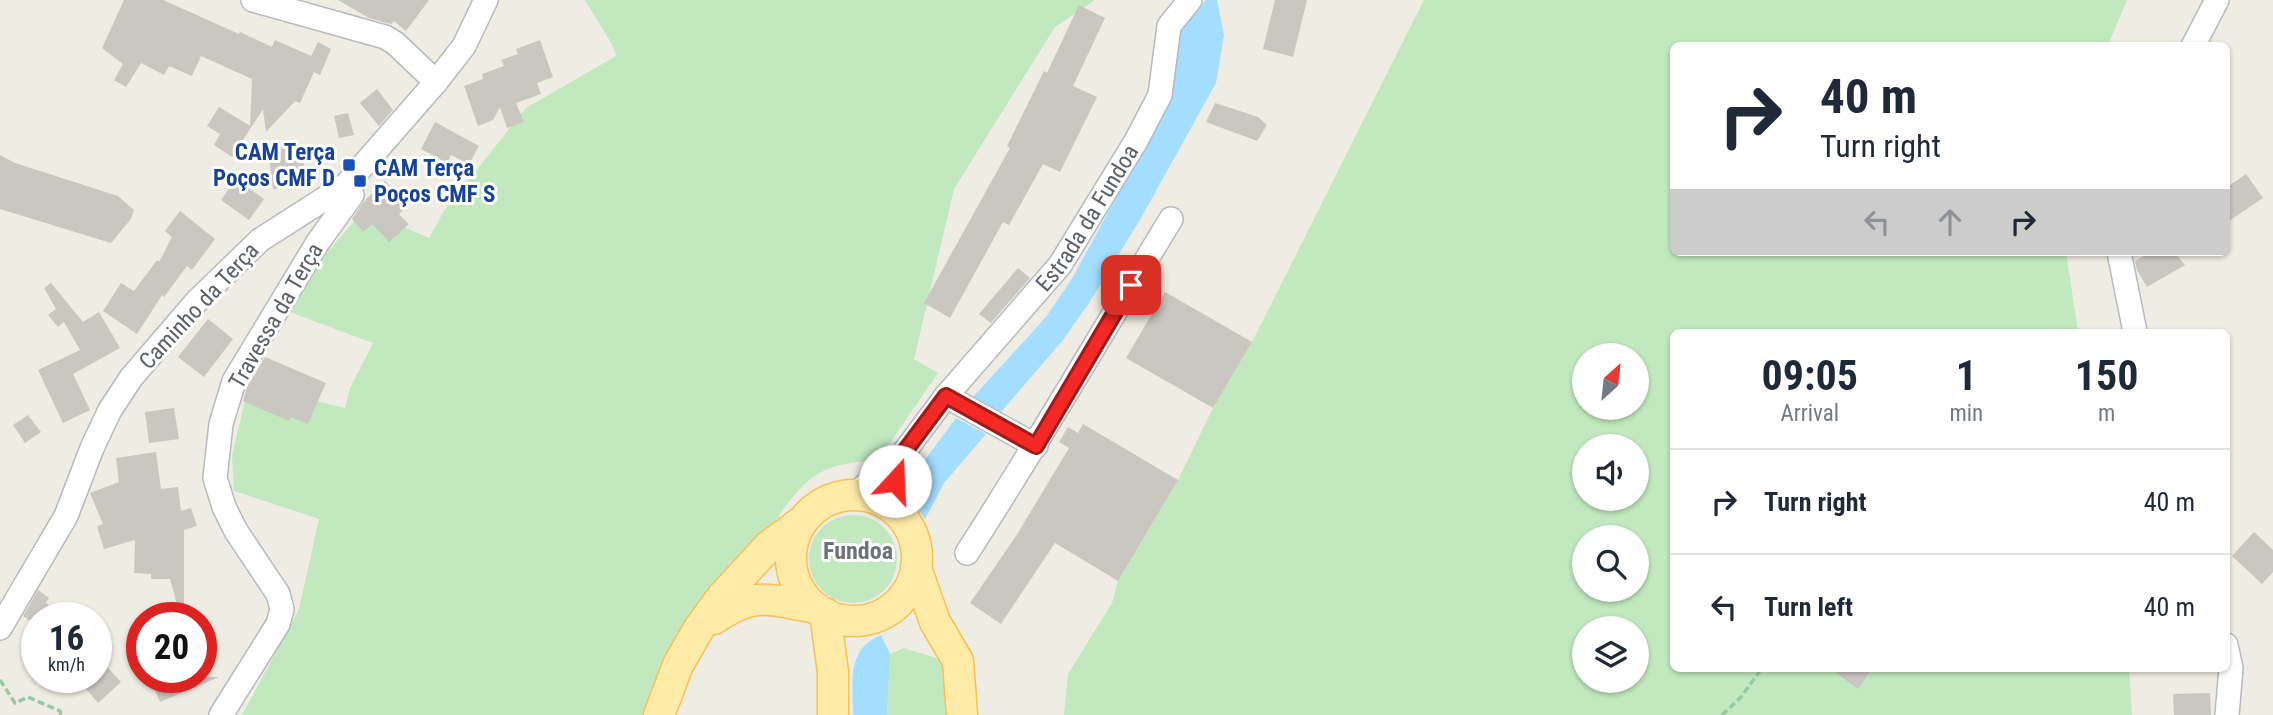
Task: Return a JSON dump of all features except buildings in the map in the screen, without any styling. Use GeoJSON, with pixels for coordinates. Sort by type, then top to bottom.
{"type":"FeatureCollection","features":[{"type":"Feature","properties":{"kind":"main road"},"geometry":{"type":"LineString","coordinates":[[659,715],[678,665],[698,629],[721,598],[769,546],[824,502],[854,495],[867,496],[904,532],[927,604],[954,651],[961,672],[962,715]]}},
{"type":"Feature","properties":{"kind":"main road"},"geometry":{"type":"LineString","coordinates":[[801,522],[792,545],[792,568],[800,590],[821,611],[833,672],[833,715]]}},
{"type":"Feature","properties":{"kind":"main road"},"geometry":{"type":"LineString","coordinates":[[833,672],[853,637],[906,593],[904,532]]}},
{"type":"Feature","properties":{"kind":"main road"},"geometry":{"type":"LineString","coordinates":[[698,629],[735,605],[747,600],[764,599],[821,611],[841,619],[875,617],[910,622],[946,639]]}},
{"type":"Feature","properties":{"kind":"street"},"geometry":{"type":"LineString","coordinates":[[253,0],[385,37],[395,43],[436,82]]}},
{"type":"Feature","properties":{"kind":"street","name":"Caminho da Terça"},"geometry":{"type":"LineString","coordinates":[[0,628],[66,516],[92,448],[110,410],[131,378],[197,302],[260,240],[346,185],[464,46],[486,0]]}},
{"type":"Feature","properties":{"kind":"street"},"geometry":{"type":"LineString","coordinates":[[2195,42],[2217,0]]}},
{"type":"Feature","properties":{"kind":"street","name":"Estrada da Fundoa"},"geometry":{"type":"LineString","coordinates":[[902,455],[955,402],[1087,223],[1160,95],[1169,26],[1183,7]]}},
{"type":"Feature","properties":{"kind":"street","name":"Travessa da Terça"},"geometry":{"type":"LineString","coordinates":[[221,715],[278,624],[282,609],[278,594],[223,507],[215,478],[221,424],[234,381],[318,242],[352,195],[346,185]]}},
{"type":"Feature","properties":{"kind":"street"},"geometry":{"type":"LineString","coordinates":[[967,553],[1036,446],[1072,381],[1171,219]]}},
{"type":"Feature","properties":{"kind":"street"},"geometry":{"type":"LineString","coordinates":[[2120,256],[2134,329]]}},
{"type":"Feature","properties":{"kind":"street"},"geometry":{"type":"LineString","coordinates":[[955,402],[1036,446]]}},
{"type":"Feature","properties":{"kind":"street"},"geometry":{"type":"LineString","coordinates":[[854,495],[902,455]]}},
{"type":"Feature","properties":{"kind":"street"},"geometry":{"type":"LineString","coordinates":[[902,455],[895,481],[904,532]]}},
{"type":"Feature","properties":{"kind":"street"},"geometry":{"type":"LineString","coordinates":[[2227,715],[2230,663]]}},
{"type":"Feature","properties":{"kind":"path"},"geometry":{"type":"LineString","coordinates":[[1722,715],[1741,697],[1759,672]]}},
{"type":"Feature","properties":{"kind":"path"},"geometry":{"type":"LineString","coordinates":[[0,680],[15,704],[28,697],[60,711],[61,715]]}},
{"type":"Feature","properties":{"kind":"green space"},"geometry":{"type":"Polygon","coordinates":[[[585,0],[1095,0],[1055,27],[954,189],[914,359],[938,373],[878,460],[832,467],[808,481],[748,556],[709,593],[670,650],[656,682],[647,715],[242,715],[299,609],[319,519],[234,491],[232,456],[249,384],[345,408],[350,388],[373,343],[290,312],[329,250],[364,210],[429,238],[444,211],[526,108],[616,56],[613,46],[585,0]]]}},
{"type":"Feature","properties":{"kind":"green space"},"geometry":{"type":"Polygon","coordinates":[[[1424,0],[2127,0],[2109,42],[1670,42],[1670,256],[2067,256],[2078,329],[1670,329],[1670,672],[2129,672],[2132,715],[1064,715],[1068,674],[1112,603],[1118,581],[1178,480],[1213,408],[1252,342],[1424,0]]]}},
{"type":"Feature","properties":{"kind":"green space"},"geometry":{"type":"Polygon","coordinates":[[[853,515],[870,518],[884,528],[894,542],[897,559],[894,576],[884,590],[870,600],[853,603],[836,600],[822,590],[812,576],[809,559],[812,542],[822,528],[836,518],[853,515]]]}},
{"type":"Feature","properties":{"kind":"green space"},"geometry":{"type":"Polygon","coordinates":[[[904,648],[936,658],[951,676],[950,715],[887,715],[890,654],[904,648]]]}},
{"type":"Feature","properties":{"kind":"water"},"geometry":{"type":"Polygon","coordinates":[[[1206,0],[1217,0],[1224,35],[1216,83],[1141,218],[1063,340],[1001,412],[976,400],[973,397],[1046,317],[1073,277],[1163,112],[1179,32],[1206,0]]]}},
{"type":"Feature","properties":{"kind":"water"},"geometry":{"type":"Polygon","coordinates":[[[956,418],[986,434],[944,483],[925,519],[905,487],[956,418]]]}},
{"type":"Feature","properties":{"kind":"water"},"geometry":{"type":"Polygon","coordinates":[[[881,635],[890,654],[887,715],[853,715],[853,679],[857,658],[870,641],[881,635]]]}},
{"type":"Feature","properties":{"kind":"place","name":"CAM Terça Poços CMF D"},"geometry":{"type":"Point","coordinates":[349,165]}},
{"type":"Feature","properties":{"kind":"place","name":"CAM Terça Poços CMF S"},"geometry":{"type":"Point","coordinates":[360,181]}},
{"type":"Feature","properties":{"kind":"district","name":"Fundoa"},"geometry":{"type":"Point","coordinates":[858,551]}},
{"type":"Feature","properties":{"kind":"route"},"geometry":{"type":"LineString","coordinates":[[895,481],[902,455],[946,396],[1036,446],[1131,285]]}}]}
